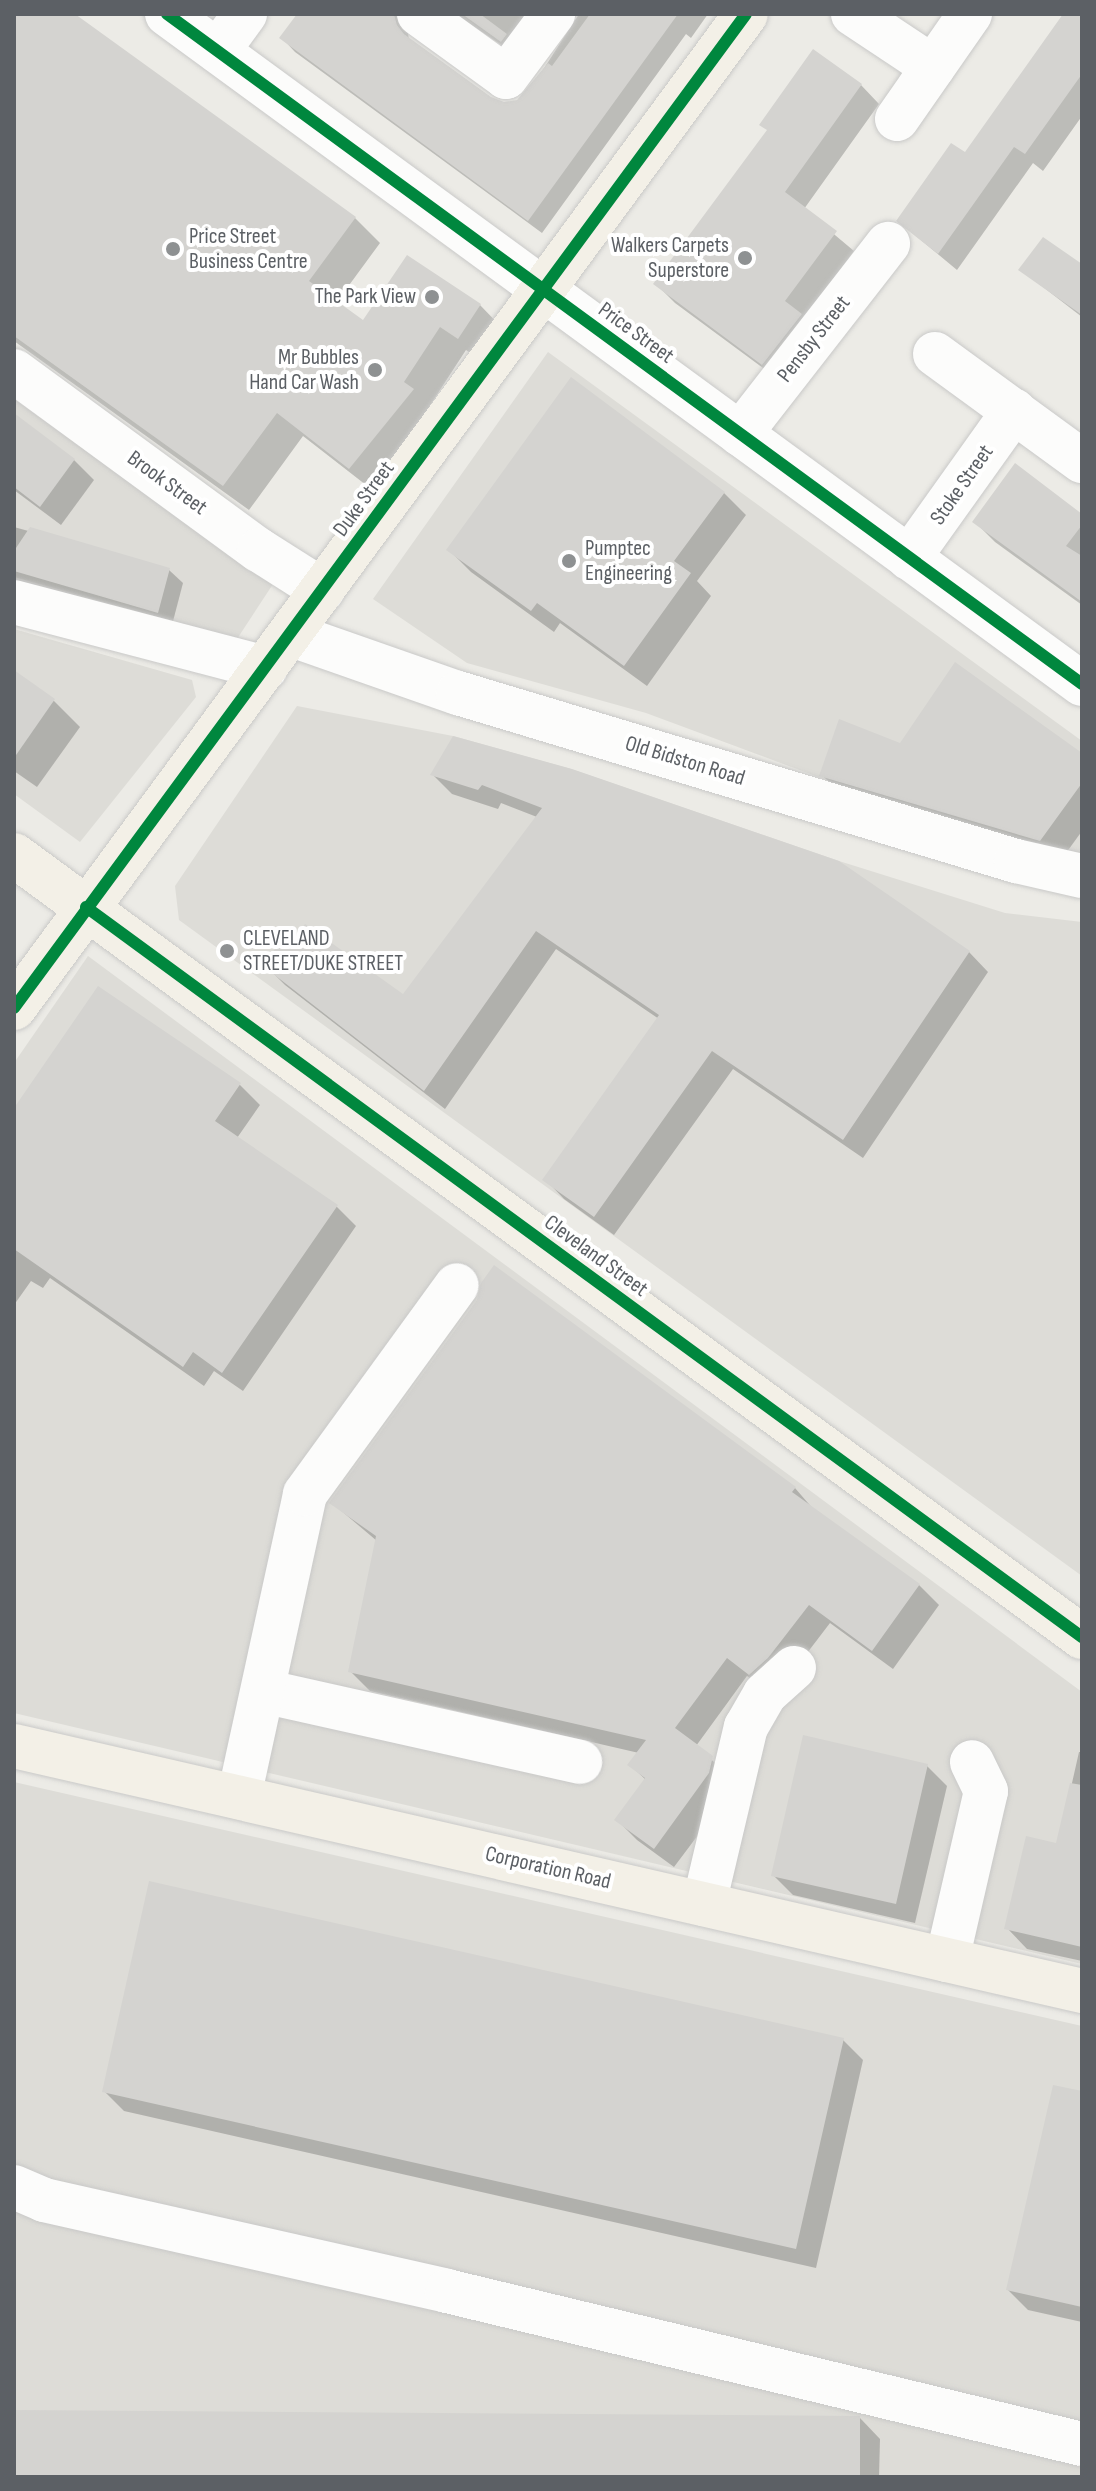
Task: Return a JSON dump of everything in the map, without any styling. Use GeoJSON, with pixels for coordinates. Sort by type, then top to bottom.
{"type":"FeatureCollection","features":[{"type":"Feature","properties":{"kind":"main road","name":"Duke Street"},"geometry":{"type":"LineString","coordinates":[[14,1008],[746,14]]}},
{"type":"Feature","properties":{"kind":"main road","name":"Cleveland Street"},"geometry":{"type":"LineString","coordinates":[[14,855],[1082,1637]]}},
{"type":"Feature","properties":{"kind":"main road","name":"Corporation Road"},"geometry":{"type":"LineString","coordinates":[[14,1746],[1082,1991]]}},
{"type":"Feature","properties":{"kind":"street","name":"Price Street"},"geometry":{"type":"LineString","coordinates":[[167,14],[1082,684]]}},
{"type":"Feature","properties":{"kind":"street"},"geometry":{"type":"LineString","coordinates":[[218,51],[245,14]]}},
{"type":"Feature","properties":{"kind":"street"},"geometry":{"type":"LineString","coordinates":[[419,14],[506,77],[553,14]]}},
{"type":"Feature","properties":{"kind":"street"},"geometry":{"type":"LineString","coordinates":[[853,14],[933,67]]}},
{"type":"Feature","properties":{"kind":"street"},"geometry":{"type":"LineString","coordinates":[[897,119],[970,14]]}},
{"type":"Feature","properties":{"kind":"street","name":"Pensby Street"},"geometry":{"type":"LineString","coordinates":[[740,434],[888,244]]}},
{"type":"Feature","properties":{"kind":"street"},"geometry":{"type":"LineString","coordinates":[[935,354],[1082,461]]}},
{"type":"Feature","properties":{"kind":"street","name":"Brook Street"},"geometry":{"type":"LineString","coordinates":[[14,371],[259,550],[322,590]]}},
{"type":"Feature","properties":{"kind":"street","name":"Stoke Street"},"geometry":{"type":"LineString","coordinates":[[909,558],[1014,411]]}},
{"type":"Feature","properties":{"kind":"street","name":"Old Bidston Road"},"geometry":{"type":"LineString","coordinates":[[14,602],[278,652],[473,697],[1001,856],[1082,876]]}},
{"type":"Feature","properties":{"kind":"street"},"geometry":{"type":"LineString","coordinates":[[239,1797],[305,1494],[457,1285]]}},
{"type":"Feature","properties":{"kind":"street"},"geometry":{"type":"LineString","coordinates":[[704,1904],[746,1727],[765,1694],[794,1668]]}},
{"type":"Feature","properties":{"kind":"street"},"geometry":{"type":"LineString","coordinates":[[263,1691],[580,1762]]}},
{"type":"Feature","properties":{"kind":"street"},"geometry":{"type":"LineString","coordinates":[[947,1960],[986,1791],[972,1762]]}},
{"type":"Feature","properties":{"kind":"street"},"geometry":{"type":"LineString","coordinates":[[14,2187],[44,2200],[447,2291],[1082,2444]]}},
{"type":"Feature","properties":{"kind":"shaded area"},"geometry":{"type":"Polygon","coordinates":[[[548,352],[1082,741],[1082,854],[945,824],[646,713],[467,663],[373,599],[548,352]]]}},
{"type":"Feature","properties":{"kind":"shaded area"},"geometry":{"type":"Polygon","coordinates":[[[14,399],[273,584],[237,639],[14,577],[14,399]]]}},
{"type":"Feature","properties":{"kind":"shaded area"},"geometry":{"type":"Polygon","coordinates":[[[14,629],[192,680],[196,697],[80,842],[14,794],[14,629]]]}},
{"type":"Feature","properties":{"kind":"shaded area"},"geometry":{"type":"Polygon","coordinates":[[[297,706],[453,736],[571,769],[839,861],[1005,913],[1082,922],[1082,1576],[179,920],[175,886],[297,706]]]}},
{"type":"Feature","properties":{"kind":"shaded area"},"geometry":{"type":"Polygon","coordinates":[[[88,956],[1082,1692],[1082,1964],[14,1713],[14,1063],[88,956]]]}},
{"type":"Feature","properties":{"kind":"shaded area"},"geometry":{"type":"Polygon","coordinates":[[[14,1782],[1082,2026],[1082,2477],[14,2477],[14,1782]]]}},
{"type":"Feature","properties":{"kind":"building","name":"Price Street Business Centre"},"geometry":{"type":"Polygon","coordinates":[[[14,14],[75,14],[356,217],[309,281],[363,320],[407,255],[481,304],[458,339],[440,327],[404,382],[414,389],[349,469],[277,413],[223,486],[14,336],[14,14]]]}},
{"type":"Feature","properties":{"kind":"building"},"geometry":{"type":"Polygon","coordinates":[[[297,14],[394,14],[404,34],[491,97],[504,102],[517,100],[548,63],[552,66],[590,14],[678,14],[528,221],[279,38],[297,14]]]}},
{"type":"Feature","properties":{"kind":"building"},"geometry":{"type":"Polygon","coordinates":[[[462,14],[480,14],[507,34],[501,42],[462,14]]]}},
{"type":"Feature","properties":{"kind":"building"},"geometry":{"type":"Polygon","coordinates":[[[1063,14],[1082,14],[1082,74],[1025,154],[1014,147],[938,254],[896,221],[951,143],[965,152],[1063,14]]]}},
{"type":"Feature","properties":{"kind":"building","name":"Walkers Carpets Superstore"},"geometry":{"type":"Polygon","coordinates":[[[813,49],[862,84],[785,192],[837,231],[785,301],[802,314],[762,365],[653,284],[767,130],[759,125],[813,49]]]}},
{"type":"Feature","properties":{"kind":"building"},"geometry":{"type":"Polygon","coordinates":[[[1043,237],[1082,264],[1082,315],[1018,270],[1043,237]]]}},
{"type":"Feature","properties":{"kind":"building","name":"Pumptec Engineering"},"geometry":{"type":"Polygon","coordinates":[[[571,377],[725,492],[674,561],[691,573],[624,666],[537,603],[531,611],[446,550],[571,377]]]}},
{"type":"Feature","properties":{"kind":"building"},"geometry":{"type":"Polygon","coordinates":[[[14,413],[75,459],[40,507],[14,487],[14,413]]]}},
{"type":"Feature","properties":{"kind":"building"},"geometry":{"type":"Polygon","coordinates":[[[1015,463],[1082,514],[1082,525],[1066,546],[1082,556],[1082,602],[972,522],[1015,463]]]}},
{"type":"Feature","properties":{"kind":"building"},"geometry":{"type":"Polygon","coordinates":[[[30,527],[170,568],[158,613],[14,571],[14,551],[30,527]]]}},
{"type":"Feature","properties":{"kind":"building"},"geometry":{"type":"Polygon","coordinates":[[[955,662],[1082,753],[1082,783],[1040,841],[819,776],[839,719],[900,743],[955,662]]]}},
{"type":"Feature","properties":{"kind":"building"},"geometry":{"type":"Polygon","coordinates":[[[14,670],[55,699],[14,758],[14,670]]]}},
{"type":"Feature","properties":{"kind":"building"},"geometry":{"type":"Polygon","coordinates":[[[453,736],[572,769],[839,861],[970,951],[843,1140],[712,1051],[594,1217],[542,1180],[659,1015],[536,931],[424,1091],[263,966],[287,932],[295,938],[305,924],[403,994],[542,808],[482,785],[478,790],[430,775],[453,736]]]}},
{"type":"Feature","properties":{"kind":"building"},"geometry":{"type":"Polygon","coordinates":[[[98,986],[241,1083],[215,1121],[338,1205],[222,1373],[193,1352],[183,1367],[14,1249],[14,1108],[98,986]]]}},
{"type":"Feature","properties":{"kind":"building"},"geometry":{"type":"Polygon","coordinates":[[[494,1265],[796,1487],[792,1492],[920,1584],[872,1651],[809,1605],[768,1658],[749,1675],[727,1658],[675,1728],[713,1756],[709,1773],[654,1849],[614,1820],[645,1778],[627,1765],[646,1740],[348,1672],[376,1536],[329,1503],[477,1300],[481,1283],[494,1265]]]}},
{"type":"Feature","properties":{"kind":"building"},"geometry":{"type":"Polygon","coordinates":[[[803,1735],[928,1764],[896,1904],[771,1876],[803,1735]]]}},
{"type":"Feature","properties":{"kind":"building"},"geometry":{"type":"Polygon","coordinates":[[[1070,1783],[1082,1785],[1082,1947],[1004,1929],[1026,1836],[1056,1843],[1070,1783]]]}},
{"type":"Feature","properties":{"kind":"building"},"geometry":{"type":"Polygon","coordinates":[[[149,1881],[844,2038],[796,2249],[102,2092],[149,1881]]]}},
{"type":"Feature","properties":{"kind":"building"},"geometry":{"type":"Polygon","coordinates":[[[1053,2085],[1082,2091],[1082,2307],[1006,2290],[1053,2085]]]}},
{"type":"Feature","properties":{"kind":"building"},"geometry":{"type":"Polygon","coordinates":[[[14,2410],[860,2416],[860,2477],[14,2477],[14,2410]]]}},
{"type":"Feature","properties":{"kind":"cycle path"},"geometry":{"type":"LineString","coordinates":[[167,14],[1082,684]]}},
{"type":"Feature","properties":{"kind":"cycle path"},"geometry":{"type":"LineString","coordinates":[[14,1008],[746,14]]}},
{"type":"Feature","properties":{"kind":"cycle path"},"geometry":{"type":"LineString","coordinates":[[86,907],[1082,1637]]}},
{"type":"Feature","properties":{"kind":"place","name":"Price Street Business Centre"},"geometry":{"type":"Point","coordinates":[173,249]}},
{"type":"Feature","properties":{"kind":"place","name":"Walkers Carpets Superstore"},"geometry":{"type":"Point","coordinates":[745,258]}},
{"type":"Feature","properties":{"kind":"place","name":"The Park View"},"geometry":{"type":"Point","coordinates":[432,297]}},
{"type":"Feature","properties":{"kind":"place","name":"Mr Bubbles Hand Car Wash"},"geometry":{"type":"Point","coordinates":[375,370]}},
{"type":"Feature","properties":{"kind":"place","name":"Pumptec Engineering"},"geometry":{"type":"Point","coordinates":[569,561]}},
{"type":"Feature","properties":{"kind":"place","name":"CLEVELAND STREET/DUKE STREET"},"geometry":{"type":"Point","coordinates":[227,951]}}]}
